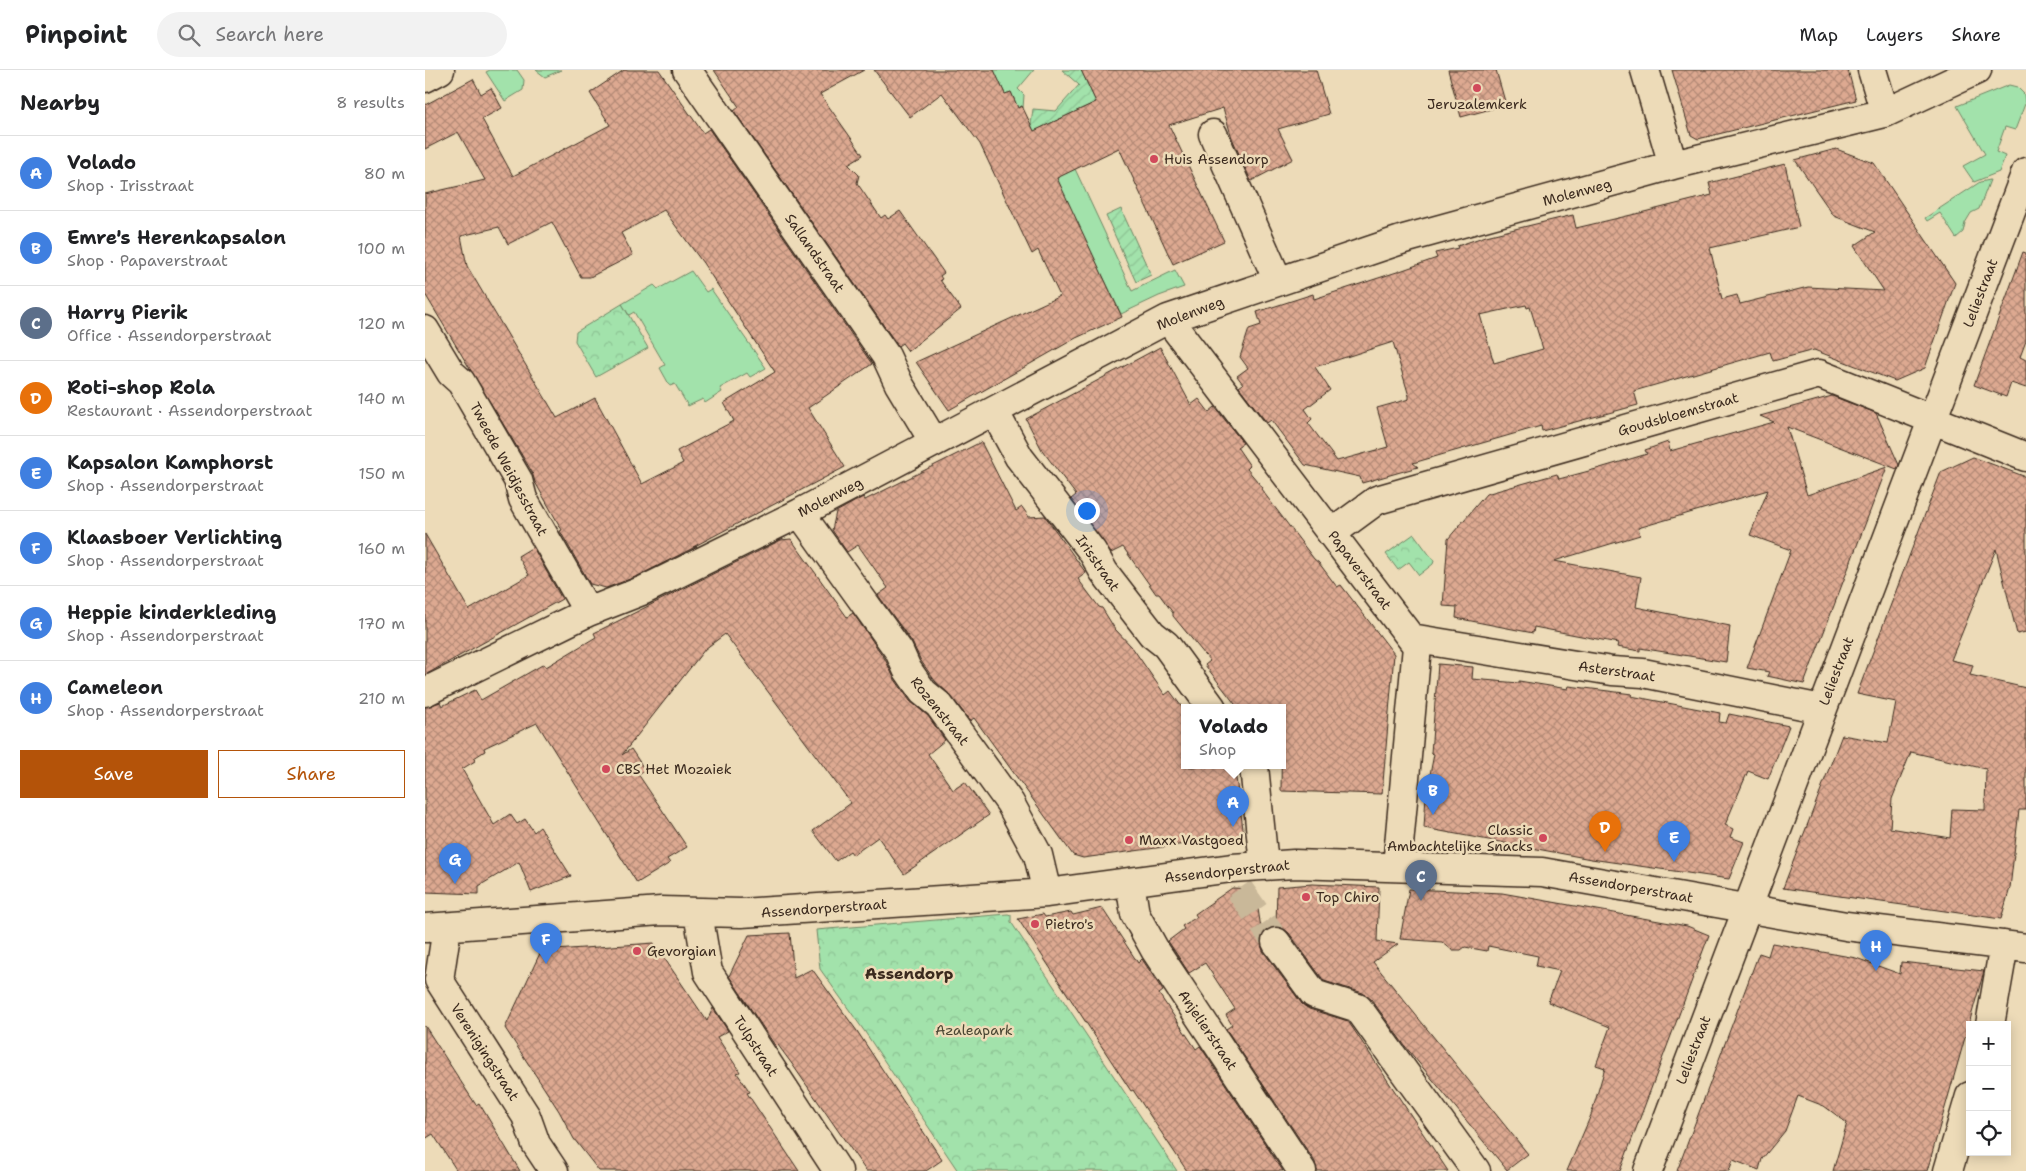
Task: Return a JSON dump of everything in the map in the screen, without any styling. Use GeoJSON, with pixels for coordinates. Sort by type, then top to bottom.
{"type":"FeatureCollection","features":[{"type":"Feature","properties":{"kind":"street"},"geometry":{"type":"LineString","coordinates":[[425,78],[440,70]]}},
{"type":"Feature","properties":{"kind":"street","name":"Sallandstraat"},"geometry":{"type":"LineString","coordinates":[[687,70],[886,356],[899,384],[934,442]]}},
{"type":"Feature","properties":{"kind":"street"},"geometry":{"type":"LineString","coordinates":[[1645,70],[1673,165]]}},
{"type":"Feature","properties":{"kind":"street"},"geometry":{"type":"LineString","coordinates":[[1872,70],[1885,113]]}},
{"type":"Feature","properties":{"kind":"street","name":"Molenweg"},"geometry":{"type":"LineString","coordinates":[[425,692],[588,612],[644,590],[800,513],[1168,319],[1404,238],[1673,165],[1885,113],[1977,70]]}},
{"type":"Feature","properties":{"kind":"street"},"geometry":{"type":"LineString","coordinates":[[1213,134],[1278,280]]}},
{"type":"Feature","properties":{"kind":"street","name":"Leliestraat"},"geometry":{"type":"LineString","coordinates":[[1648,1171],[1932,419],[2020,208],[2026,172]]}},
{"type":"Feature","properties":{"kind":"street","name":"Papaverstraat"},"geometry":{"type":"LineString","coordinates":[[1168,319],[1417,646],[1397,867]]}},
{"type":"Feature","properties":{"kind":"street","name":"Tweede Weidjesstraat"},"geometry":{"type":"LineString","coordinates":[[425,330],[451,373],[461,382],[518,480],[523,500],[588,612]]}},
{"type":"Feature","properties":{"kind":"street","name":"Goudsbloemstraat"},"geometry":{"type":"LineString","coordinates":[[1332,533],[1377,500],[1819,374],[2026,457]]}},
{"type":"Feature","properties":{"kind":"street","name":"Irisstraat"},"geometry":{"type":"LineString","coordinates":[[994,411],[1019,457],[1091,551],[1104,572],[1152,634],[1166,645],[1208,704]]}},
{"type":"Feature","properties":{"kind":"street","name":"Rozenstraat"},"geometry":{"type":"LineString","coordinates":[[800,513],[899,651],[907,668],[923,692],[939,705],[1010,803],[1038,855],[1047,893]]}},
{"type":"Feature","properties":{"kind":"street","name":"Asterstraat"},"geometry":{"type":"LineString","coordinates":[[1411,638],[1612,671],[1643,674],[1822,709]]}},
{"type":"Feature","properties":{"kind":"street"},"geometry":{"type":"LineString","coordinates":[[1254,769],[1264,865]]}},
{"type":"Feature","properties":{"kind":"street","name":"Assendorperstraat"},"geometry":{"type":"LineString","coordinates":[[436,928],[661,911],[741,913],[1047,893],[1130,882],[1235,878],[1264,865],[1542,872],[1846,926],[2015,946]]}},
{"type":"Feature","properties":{"kind":"street","name":"Anjelierstraat"},"geometry":{"type":"LineString","coordinates":[[1130,882],[1135,914],[1155,950],[1302,1171]]}},
{"type":"Feature","properties":{"kind":"street","name":"Tulpstraat"},"geometry":{"type":"LineString","coordinates":[[698,913],[708,972],[837,1171]]}},
{"type":"Feature","properties":{"kind":"street","name":"Verenigingstraat"},"geometry":{"type":"LineString","coordinates":[[436,928],[439,980],[526,1116],[536,1144],[553,1171]]}},
{"type":"Feature","properties":{"kind":"street"},"geometry":{"type":"LineString","coordinates":[[1276,942],[1313,994],[1358,1008],[1476,1171]]}},
{"type":"Feature","properties":{"kind":"street"},"geometry":{"type":"LineString","coordinates":[[1991,1021],[2015,946]]}},
{"type":"Feature","properties":{"kind":"street"},"geometry":{"type":"LineString","coordinates":[[1949,1171],[1966,1110]]}},
{"type":"Feature","properties":{"kind":"green space"},"geometry":{"type":"Polygon","coordinates":[[[490,70],[517,70],[524,80],[523,90],[505,101],[486,72],[490,70]]]}},
{"type":"Feature","properties":{"kind":"green space"},"geometry":{"type":"Polygon","coordinates":[[[536,70],[561,70],[545,77],[536,70]]]}},
{"type":"Feature","properties":{"kind":"green space"},"geometry":{"type":"Polygon","coordinates":[[[994,70],[1034,70],[1018,89],[1024,95],[1023,108],[1022,106],[1018,108],[1011,92],[1005,94],[994,70]]]}},
{"type":"Feature","properties":{"kind":"green space"},"geometry":{"type":"Polygon","coordinates":[[[1062,70],[1081,70],[1096,102],[1034,131],[1031,125],[1033,109],[1056,111],[1079,85],[1062,70]]]}},
{"type":"Feature","properties":{"kind":"green space"},"geometry":{"type":"Polygon","coordinates":[[[2009,85],[2017,87],[2024,94],[2025,104],[2015,130],[2005,127],[1996,152],[2005,156],[1999,172],[1974,182],[1963,166],[1985,154],[1957,106],[2009,85]]]}},
{"type":"Feature","properties":{"kind":"green space"},"geometry":{"type":"Polygon","coordinates":[[[1075,169],[1132,291],[1175,270],[1184,287],[1159,296],[1121,314],[1056,178],[1075,169]]]}},
{"type":"Feature","properties":{"kind":"green space"},"geometry":{"type":"Polygon","coordinates":[[[1990,180],[1979,209],[1971,213],[1965,223],[1963,232],[1956,238],[1940,213],[1927,221],[1925,218],[1980,182],[1990,180]]]}},
{"type":"Feature","properties":{"kind":"green space"},"geometry":{"type":"Polygon","coordinates":[[[1121,209],[1151,275],[1136,282],[1106,216],[1121,209]]]}},
{"type":"Feature","properties":{"kind":"green space"},"geometry":{"type":"Polygon","coordinates":[[[691,271],[706,292],[711,289],[766,368],[750,377],[747,373],[720,388],[722,392],[705,403],[703,399],[688,406],[675,384],[670,386],[660,368],[665,365],[634,312],[629,315],[622,304],[654,285],[658,289],[691,271]]]}},
{"type":"Feature","properties":{"kind":"green space"},"geometry":{"type":"Polygon","coordinates":[[[622,304],[648,348],[596,377],[575,341],[576,332],[622,304]]]}},
{"type":"Feature","properties":{"kind":"green space"},"geometry":{"type":"Polygon","coordinates":[[[1414,534],[1434,561],[1433,564],[1419,575],[1409,562],[1398,570],[1386,554],[1414,534]]]}},
{"type":"Feature","properties":{"kind":"green space","name":"Azaleapark"},"geometry":{"type":"Polygon","coordinates":[[[1011,915],[1011,922],[1177,1171],[958,1171],[865,1032],[820,969],[816,930],[1011,915]]]}},
{"type":"Feature","properties":{"kind":"building"},"geometry":{"type":"Polygon","coordinates":[[[624,70],[659,70],[703,133],[709,129],[872,364],[808,408],[845,467],[638,576],[606,588],[590,584],[560,531],[562,530],[535,482],[532,472],[425,294],[425,194],[485,180],[458,132],[425,149],[425,105],[473,79],[481,94],[491,88],[502,108],[482,119],[513,176],[610,125],[590,93],[624,70]],[[664,210],[621,233],[633,255],[590,277],[581,277],[552,222],[508,244],[499,227],[461,236],[467,266],[557,418],[595,398],[642,484],[683,463],[677,451],[734,421],[724,403],[775,372],[703,263],[664,210]]]}},
{"type":"Feature","properties":{"kind":"building"},"geometry":{"type":"Polygon","coordinates":[[[714,70],[864,70],[820,94],[863,155],[848,164],[859,175],[857,183],[881,218],[885,215],[888,219],[900,211],[944,273],[940,276],[942,279],[940,280],[961,309],[908,351],[902,343],[898,346],[734,111],[739,107],[714,70]]]}},
{"type":"Feature","properties":{"kind":"building"},"geometry":{"type":"Polygon","coordinates":[[[874,70],[994,70],[1005,94],[1011,92],[1018,108],[1022,106],[1034,131],[1096,102],[1081,70],[1316,70],[1329,114],[1278,129],[1293,159],[1251,181],[1232,138],[1223,108],[1169,125],[1224,241],[1173,264],[1119,148],[1057,178],[1122,317],[1076,338],[949,410],[916,362],[1060,296],[1038,250],[1032,254],[980,144],[942,93],[910,117],[874,70]]]}},
{"type":"Feature","properties":{"kind":"building","name":"Jeruzalemkerk"},"geometry":{"type":"Polygon","coordinates":[[[1448,70],[1496,70],[1506,105],[1461,117],[1448,70]]]}},
{"type":"Feature","properties":{"kind":"building"},"geometry":{"type":"Polygon","coordinates":[[[1672,70],[1848,70],[1856,100],[1698,139],[1691,135],[1672,70]]]}},
{"type":"Feature","properties":{"kind":"building"},"geometry":{"type":"Polygon","coordinates":[[[1836,149],[1874,163],[1955,283],[1925,368],[1895,381],[1814,350],[1773,361],[1770,352],[1634,391],[1638,405],[1542,431],[1541,426],[1413,463],[1418,467],[1362,483],[1360,477],[1305,465],[1271,420],[1267,423],[1239,387],[1243,384],[1237,376],[1248,368],[1240,357],[1249,329],[1261,325],[1257,312],[1313,294],[1314,299],[1397,272],[1437,258],[1435,253],[1458,248],[1457,246],[1486,236],[1573,215],[1576,228],[1644,212],[1712,195],[1709,183],[1785,164],[1799,227],[1710,248],[1722,299],[1737,295],[1740,304],[1808,287],[1884,291],[1854,246],[1875,232],[1834,216],[1795,160],[1836,149]],[[1526,305],[1480,315],[1494,363],[1543,349],[1530,307],[1527,308],[1526,305]],[[1393,342],[1315,367],[1330,390],[1305,409],[1312,419],[1308,423],[1337,461],[1388,447],[1377,408],[1409,399],[1393,342]]]}},
{"type":"Feature","properties":{"kind":"building"},"geometry":{"type":"Polygon","coordinates":[[[2023,252],[2026,253],[2026,341],[2020,357],[2026,360],[2026,388],[2011,383],[2006,397],[1974,385],[2023,252]]]}},
{"type":"Feature","properties":{"kind":"building"},"geometry":{"type":"Polygon","coordinates":[[[1160,347],[1191,405],[1199,399],[1209,412],[1215,407],[1243,443],[1237,447],[1250,466],[1247,469],[1263,488],[1261,489],[1314,559],[1337,587],[1341,585],[1394,654],[1382,794],[1281,791],[1281,769],[1286,769],[1286,704],[1235,704],[1205,665],[1210,661],[1173,616],[1173,613],[1159,594],[1156,594],[1123,547],[1111,553],[1071,499],[1076,495],[1042,450],[1026,419],[1160,347]]]}},
{"type":"Feature","properties":{"kind":"building"},"geometry":{"type":"Polygon","coordinates":[[[1832,396],[1876,413],[1899,465],[1897,469],[1787,427],[1807,495],[1887,467],[1804,684],[1767,676],[1769,672],[1747,668],[1791,550],[1750,535],[1768,490],[1638,528],[1640,535],[1554,561],[1641,577],[1636,607],[1730,626],[1726,662],[1640,648],[1640,651],[1617,647],[1618,643],[1534,627],[1533,633],[1456,618],[1457,607],[1443,606],[1448,539],[1486,494],[1557,474],[1559,479],[1600,468],[1647,454],[1645,450],[1668,442],[1670,451],[1774,422],[1760,416],[1832,396]]]}},
{"type":"Feature","properties":{"kind":"building"},"geometry":{"type":"Polygon","coordinates":[[[981,442],[1016,511],[1022,507],[1029,517],[1045,516],[1086,573],[1078,579],[1099,607],[1102,608],[1115,629],[1132,647],[1165,695],[1170,691],[1181,706],[1181,769],[1229,769],[1236,778],[1244,836],[1083,858],[1073,855],[974,718],[970,721],[951,696],[935,681],[921,661],[912,642],[878,595],[888,588],[858,545],[847,552],[832,530],[836,512],[863,497],[865,500],[981,442]]]}},
{"type":"Feature","properties":{"kind":"building"},"geometry":{"type":"Polygon","coordinates":[[[1973,457],[2026,477],[2026,632],[2017,634],[1996,549],[1951,660],[1973,665],[1970,675],[2026,688],[2026,810],[2019,810],[2010,888],[2001,919],[1783,888],[1842,735],[1888,743],[1896,702],[1857,694],[1941,472],[1973,457]],[[1911,752],[1892,799],[1890,828],[1950,838],[1952,809],[1985,810],[1986,769],[1911,752]]]}},
{"type":"Feature","properties":{"kind":"building"},"geometry":{"type":"Polygon","coordinates":[[[425,534],[469,610],[529,575],[518,556],[533,547],[562,599],[425,675],[425,534]]]}},
{"type":"Feature","properties":{"kind":"building"},"geometry":{"type":"Polygon","coordinates":[[[791,539],[847,617],[853,613],[885,659],[894,678],[910,701],[928,716],[945,740],[928,754],[953,790],[965,782],[989,815],[904,874],[878,837],[853,855],[850,851],[836,861],[813,831],[851,803],[725,634],[705,649],[622,755],[631,749],[645,770],[638,774],[687,847],[667,859],[670,863],[637,883],[537,723],[484,748],[485,751],[474,758],[475,761],[462,769],[494,825],[510,814],[517,824],[525,819],[534,832],[540,827],[571,876],[531,892],[519,862],[479,886],[479,894],[425,892],[425,707],[440,702],[442,706],[475,690],[481,700],[544,664],[546,667],[596,637],[594,633],[781,540],[791,539]]]}},
{"type":"Feature","properties":{"kind":"building"},"geometry":{"type":"Polygon","coordinates":[[[1438,664],[1473,667],[1472,679],[1519,683],[1519,681],[1568,689],[1569,686],[1632,694],[1631,696],[1720,713],[1719,722],[1726,723],[1729,714],[1789,726],[1768,779],[1748,771],[1725,825],[1733,829],[1730,837],[1744,842],[1729,879],[1591,859],[1424,828],[1426,795],[1434,754],[1431,753],[1438,664]]]}},
{"type":"Feature","properties":{"kind":"building"},"geometry":{"type":"Polygon","coordinates":[[[1312,884],[1379,887],[1377,941],[1398,944],[1373,962],[1528,1154],[1507,1170],[1405,1046],[1371,999],[1363,993],[1324,981],[1289,933],[1283,928],[1276,927],[1277,887],[1312,884]]]}},
{"type":"Feature","properties":{"kind":"building"},"geometry":{"type":"Polygon","coordinates":[[[1232,888],[1255,889],[1263,951],[1302,1004],[1309,1009],[1348,1021],[1448,1171],[1317,1171],[1315,1162],[1226,1029],[1232,1025],[1226,1015],[1235,1009],[1205,963],[1189,973],[1168,941],[1184,929],[1182,926],[1197,917],[1195,914],[1232,888]]]}},
{"type":"Feature","properties":{"kind":"building"},"geometry":{"type":"Polygon","coordinates":[[[1409,889],[1502,893],[1687,926],[1709,935],[1620,1171],[1567,1171],[1591,1115],[1605,1068],[1596,1065],[1610,1027],[1548,1002],[1560,971],[1536,966],[1538,956],[1488,946],[1487,951],[1465,947],[1461,950],[1452,950],[1442,942],[1400,939],[1409,889]]]}},
{"type":"Feature","properties":{"kind":"building"},"geometry":{"type":"Polygon","coordinates":[[[1102,908],[1138,963],[1142,959],[1163,991],[1159,994],[1196,1049],[1200,1046],[1283,1171],[1187,1171],[1133,1090],[1131,1091],[1018,919],[1043,914],[1045,917],[1071,912],[1073,915],[1102,908]]]}},
{"type":"Feature","properties":{"kind":"building"},"geometry":{"type":"Polygon","coordinates":[[[790,933],[794,978],[812,969],[857,1031],[942,1160],[926,1171],[866,1171],[792,1064],[778,1045],[776,1047],[729,976],[749,935],[790,933]]]}},
{"type":"Feature","properties":{"kind":"building"},"geometry":{"type":"Polygon","coordinates":[[[654,943],[707,1021],[713,1008],[728,1031],[717,1037],[740,1072],[737,1073],[750,1092],[747,1093],[799,1171],[599,1171],[574,1139],[559,1111],[505,1028],[541,951],[654,943]]]}},
{"type":"Feature","properties":{"kind":"building"},"geometry":{"type":"Polygon","coordinates":[[[1772,943],[1856,958],[1900,974],[1901,962],[1984,971],[1970,1021],[1966,1021],[1966,1034],[1927,1171],[1833,1171],[1847,1123],[1824,1106],[1798,1096],[1785,1131],[1762,1159],[1759,1170],[1733,1160],[1729,1171],[1677,1171],[1759,953],[1768,956],[1772,943]]]}},
{"type":"Feature","properties":{"kind":"building"},"geometry":{"type":"Polygon","coordinates":[[[425,1026],[476,1105],[479,1103],[520,1171],[457,1171],[433,1134],[425,1139],[425,1026]]]}},
{"type":"Feature","properties":{"kind":"tunnel"},"geometry":{"type":"LineString","coordinates":[[1239,889],[1276,942]]}},
{"type":"Feature","properties":{"kind":"place","name":"Jeruzalemkerk"},"geometry":{"type":"Point","coordinates":[1477,88]}},
{"type":"Feature","properties":{"kind":"place","name":"Huis Assendorp"},"geometry":{"type":"Point","coordinates":[1154,159]}},
{"type":"Feature","properties":{"kind":"place","name":"CBS Het Mozaiek"},"geometry":{"type":"Point","coordinates":[606,769]}},
{"type":"Feature","properties":{"kind":"place","name":"Emre's Herenkapsalon"},"geometry":{"type":"Point","coordinates":[1433,815]}},
{"type":"Feature","properties":{"kind":"place","name":"Volado"},"geometry":{"type":"Point","coordinates":[1233,827]}},
{"type":"Feature","properties":{"kind":"place","name":"Classic Ambachtelijke Snacks"},"geometry":{"type":"Point","coordinates":[1543,838]}},
{"type":"Feature","properties":{"kind":"place","name":"Maxx Vastgoed"},"geometry":{"type":"Point","coordinates":[1129,840]}},
{"type":"Feature","properties":{"kind":"place","name":"Roti-shop Rola"},"geometry":{"type":"Point","coordinates":[1605,852]}},
{"type":"Feature","properties":{"kind":"place","name":"Kapsalon Kamphorst"},"geometry":{"type":"Point","coordinates":[1674,862]}},
{"type":"Feature","properties":{"kind":"place","name":"Heppie kinderkleding"},"geometry":{"type":"Point","coordinates":[455,884]}},
{"type":"Feature","properties":{"kind":"place","name":"Top Chiro"},"geometry":{"type":"Point","coordinates":[1306,897]}},
{"type":"Feature","properties":{"kind":"place","name":"Harry Pierik"},"geometry":{"type":"Point","coordinates":[1421,901]}},
{"type":"Feature","properties":{"kind":"place","name":"Pietro's"},"geometry":{"type":"Point","coordinates":[1035,924]}},
{"type":"Feature","properties":{"kind":"place","name":"Gevorgian"},"geometry":{"type":"Point","coordinates":[637,951]}},
{"type":"Feature","properties":{"kind":"place","name":"Klaasboer Verlichting"},"geometry":{"type":"Point","coordinates":[546,964]}},
{"type":"Feature","properties":{"kind":"place","name":"Cameleon"},"geometry":{"type":"Point","coordinates":[1876,971]}},
{"type":"Feature","properties":{"kind":"district","name":"Assendorp"},"geometry":{"type":"Point","coordinates":[909,973]}}]}
